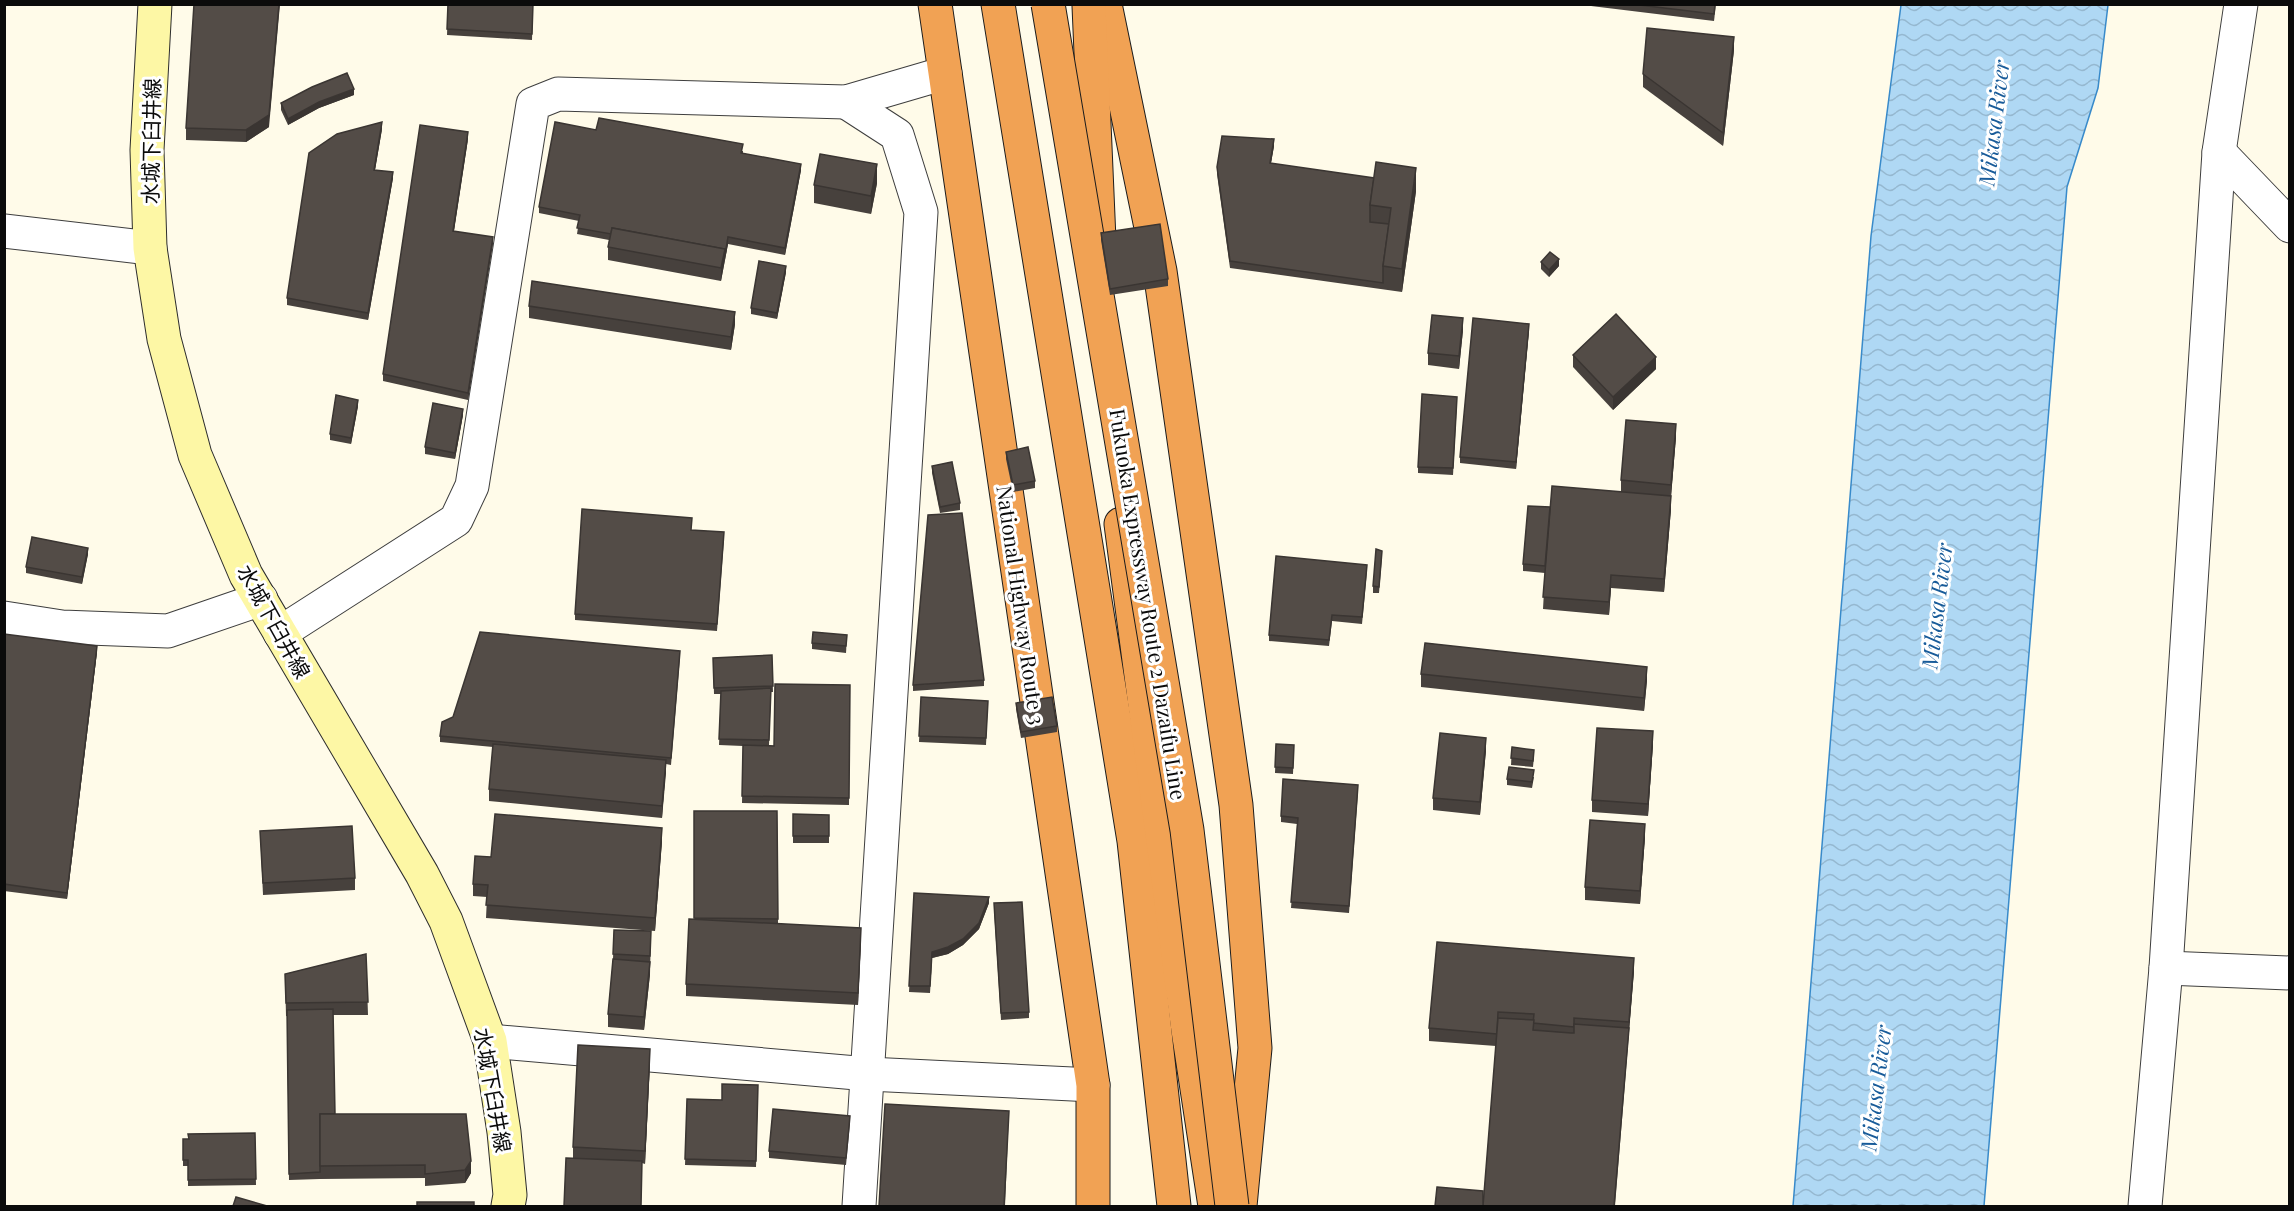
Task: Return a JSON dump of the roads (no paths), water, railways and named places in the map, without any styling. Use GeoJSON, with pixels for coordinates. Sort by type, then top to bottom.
{"type":"FeatureCollection","features":[{"type":"Feature","properties":{"kind":"highway","name":"National Highway Route 3"},"geometry":{"type":"LineString","coordinates":[[935,4],[1093,1085],[1093,1206]]}},
{"type":"Feature","properties":{"kind":"highway"},"geometry":{"type":"LineString","coordinates":[[998,4],[1134,841],[1174,1206]]}},
{"type":"Feature","properties":{"kind":"highway","name":"Fukuoka Expressway Route 2 Dazaifu Line"},"geometry":{"type":"LineString","coordinates":[[1048,4],[1187,830],[1232,1206]]}},
{"type":"Feature","properties":{"kind":"highway"},"geometry":{"type":"LineString","coordinates":[[1089,4],[1107,418],[1185,1007],[1215,1206]]}},
{"type":"Feature","properties":{"kind":"highway"},"geometry":{"type":"LineString","coordinates":[[1105,4],[1160,271],[1236,805],[1255,1048],[1240,1206]]}},
{"type":"Feature","properties":{"kind":"main road","name":"水城下臼井線"},"geometry":{"type":"LineString","coordinates":[[155,4],[147,150],[150,248],[164,339],[195,455],[246,575],[422,874],[446,921],[490,1041],[504,1132],[510,1194],[508,1206]]}},
{"type":"Feature","properties":{"kind":"street"},"geometry":{"type":"LineString","coordinates":[[2145,1206],[2166,968],[2219,152],[2241,4]]}},
{"type":"Feature","properties":{"kind":"street"},"geometry":{"type":"LineString","coordinates":[[280,633],[456,520],[472,486],[533,104],[558,94],[846,102],[945,73]]}},
{"type":"Feature","properties":{"kind":"street"},"geometry":{"type":"LineString","coordinates":[[846,102],[897,135],[921,212],[859,1206]]}},
{"type":"Feature","properties":{"kind":"street"},"geometry":{"type":"LineString","coordinates":[[2219,152],[2289,226]]}},
{"type":"Feature","properties":{"kind":"street"},"geometry":{"type":"LineString","coordinates":[[4,231],[150,248]]}},
{"type":"Feature","properties":{"kind":"street"},"geometry":{"type":"LineString","coordinates":[[4,618],[62,627],[168,631],[261,599]]}},
{"type":"Feature","properties":{"kind":"street"},"geometry":{"type":"LineString","coordinates":[[2166,968],[2289,973]]}},
{"type":"Feature","properties":{"kind":"street"},"geometry":{"type":"LineString","coordinates":[[490,1041],[868,1074],[1093,1085]]}},
{"type":"Feature","properties":{"kind":"water","name":"Mikasa River"},"geometry":{"type":"Polygon","coordinates":[[[1901,5],[2108,5],[2098,88],[2067,187],[1984,1206],[1793,1206],[1871,236],[1901,5]]]}}]}
